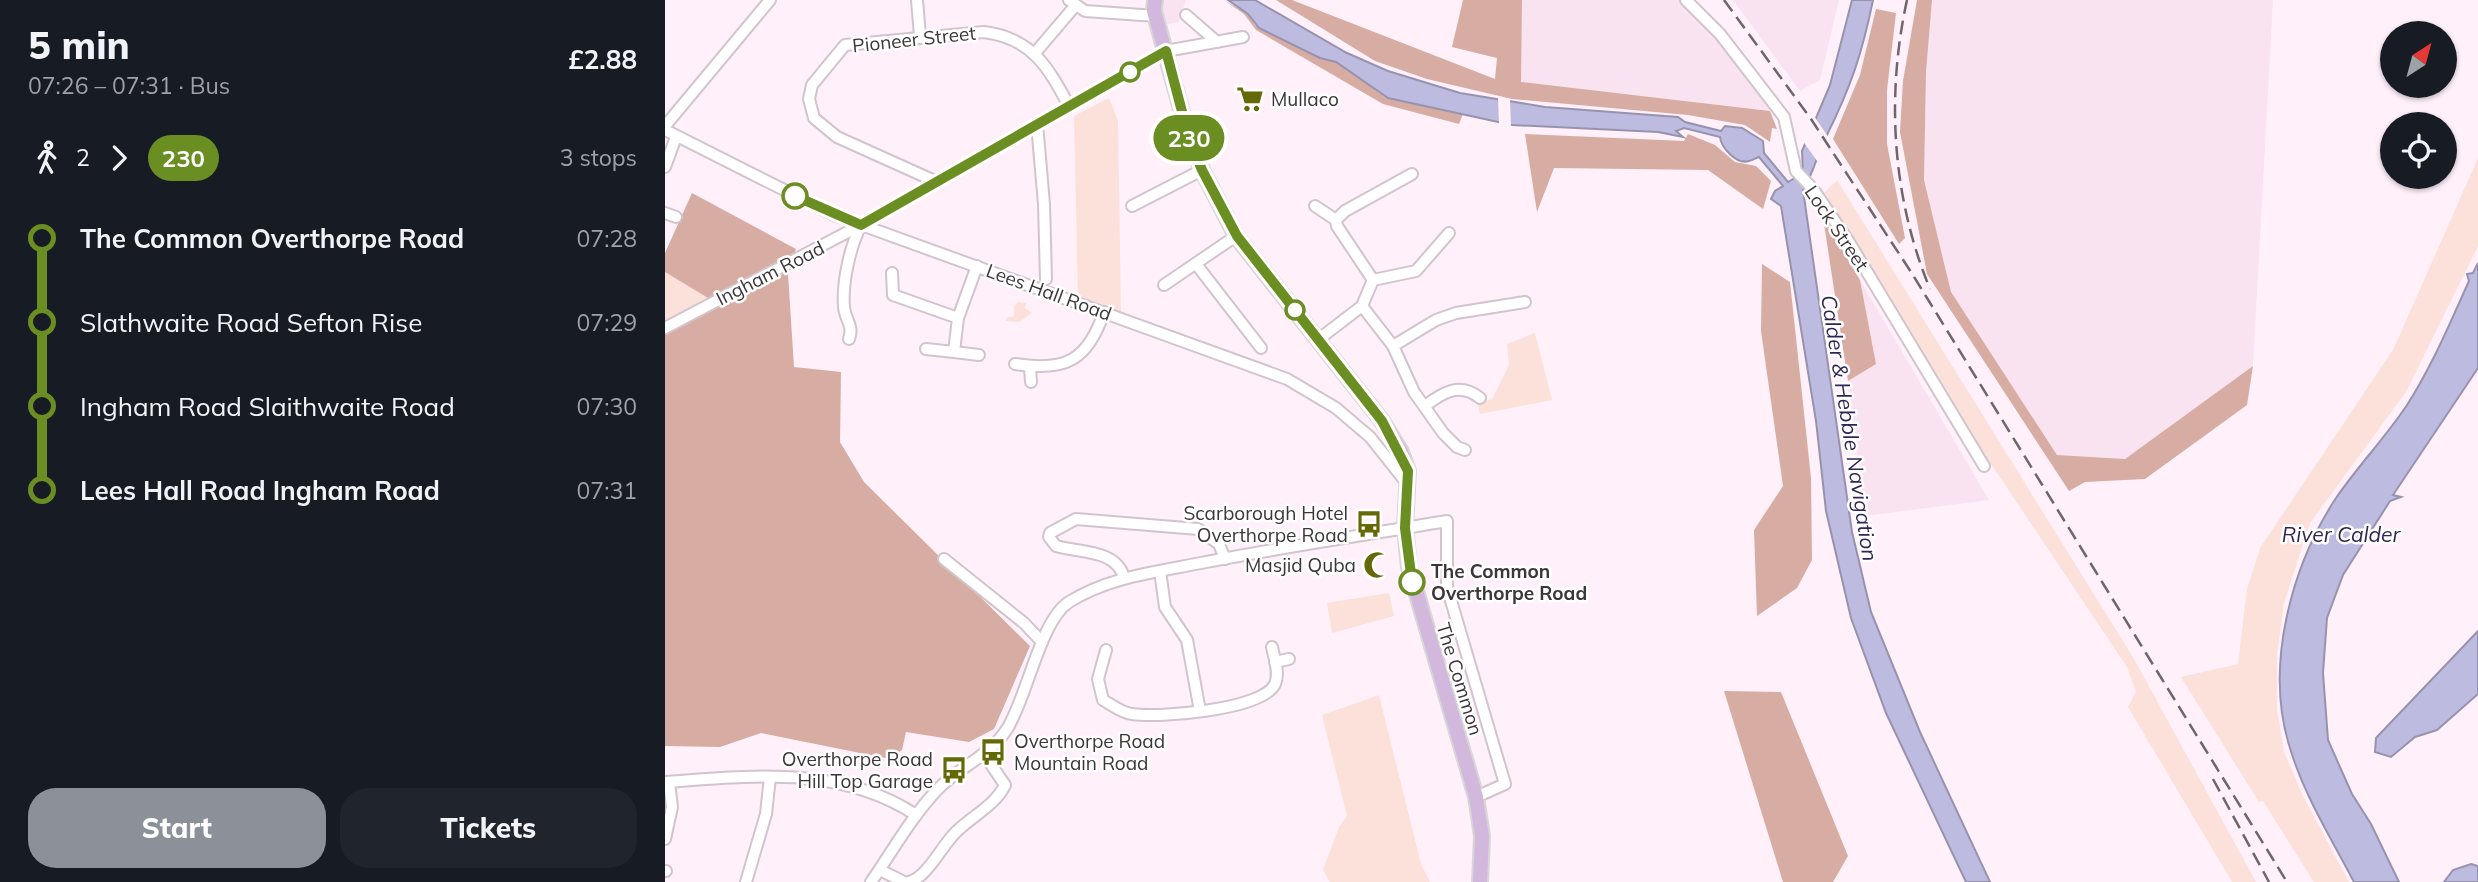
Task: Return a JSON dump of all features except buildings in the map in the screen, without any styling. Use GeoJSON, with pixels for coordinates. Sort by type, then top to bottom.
{"type":"FeatureCollection","features":[{"type":"Feature","properties":{"kind":"main road","name":"The Common"},"geometry":{"type":"LineString","coordinates":[[1155,0],[1156,16],[1189,138],[1202,170],[1237,236],[1319,338],[1382,421],[1401,452],[1408,471],[1405,528],[1409,567],[1476,797],[1482,836],[1480,882]]}},
{"type":"Feature","properties":{"kind":"street"},"geometry":{"type":"LineString","coordinates":[[665,128],[770,0]]}},
{"type":"Feature","properties":{"kind":"street"},"geometry":{"type":"LineString","coordinates":[[917,0],[920,37]]}},
{"type":"Feature","properties":{"kind":"street","name":"Lock Street"},"geometry":{"type":"LineString","coordinates":[[1686,0],[1720,34],[1784,117],[1796,172],[1813,189],[1849,242],[1984,466]]}},
{"type":"Feature","properties":{"kind":"street"},"geometry":{"type":"LineString","coordinates":[[1035,52],[1056,30],[1072,3],[1097,13],[1156,16]]}},
{"type":"Feature","properties":{"kind":"street"},"geometry":{"type":"LineString","coordinates":[[1186,15],[1217,42]]}},
{"type":"Feature","properties":{"kind":"street","name":"Pioneer Street"},"geometry":{"type":"LineString","coordinates":[[937,182],[837,137],[818,123],[809,106],[812,85],[845,45],[984,32],[1016,40],[1035,52],[1047,65],[1069,106]]}},
{"type":"Feature","properties":{"kind":"street","name":"Ingham Road"},"geometry":{"type":"LineString","coordinates":[[665,328],[861,225],[1166,51],[1243,37]]}},
{"type":"Feature","properties":{"kind":"street"},"geometry":{"type":"LineString","coordinates":[[1037,124],[1046,279]]}},
{"type":"Feature","properties":{"kind":"street","name":"Lees Hall Road"},"geometry":{"type":"LineString","coordinates":[[665,128],[676,137],[834,215],[1287,379],[1336,408],[1370,437],[1409,486]]}},
{"type":"Feature","properties":{"kind":"street"},"geometry":{"type":"LineString","coordinates":[[665,167],[676,137]]}},
{"type":"Feature","properties":{"kind":"street"},"geometry":{"type":"LineString","coordinates":[[1132,206],[1202,170]]}},
{"type":"Feature","properties":{"kind":"street"},"geometry":{"type":"LineString","coordinates":[[1336,220],[1345,211],[1412,174]]}},
{"type":"Feature","properties":{"kind":"street"},"geometry":{"type":"LineString","coordinates":[[1315,206],[1336,220],[1337,226],[1373,280]]}},
{"type":"Feature","properties":{"kind":"street"},"geometry":{"type":"LineString","coordinates":[[849,339],[851,325],[844,306],[851,257],[861,225]]}},
{"type":"Feature","properties":{"kind":"street"},"geometry":{"type":"LineString","coordinates":[[1373,280],[1416,271],[1449,233]]}},
{"type":"Feature","properties":{"kind":"street"},"geometry":{"type":"LineString","coordinates":[[1164,285],[1237,236]]}},
{"type":"Feature","properties":{"kind":"street"},"geometry":{"type":"LineString","coordinates":[[1196,264],[1261,348]]}},
{"type":"Feature","properties":{"kind":"street"},"geometry":{"type":"LineString","coordinates":[[954,352],[958,318],[977,266]]}},
{"type":"Feature","properties":{"kind":"street"},"geometry":{"type":"LineString","coordinates":[[892,273],[893,295],[958,318]]}},
{"type":"Feature","properties":{"kind":"street"},"geometry":{"type":"LineString","coordinates":[[1319,338],[1362,306],[1373,280]]}},
{"type":"Feature","properties":{"kind":"street"},"geometry":{"type":"LineString","coordinates":[[1393,346],[1436,320],[1456,313],[1525,303]]}},
{"type":"Feature","properties":{"kind":"street"},"geometry":{"type":"LineString","coordinates":[[1362,306],[1393,346],[1406,381],[1443,433],[1457,447],[1465,450]]}},
{"type":"Feature","properties":{"kind":"street"},"geometry":{"type":"LineString","coordinates":[[1015,365],[1062,365],[1080,355],[1094,339],[1104,312]]}},
{"type":"Feature","properties":{"kind":"street"},"geometry":{"type":"LineString","coordinates":[[926,349],[979,355]]}},
{"type":"Feature","properties":{"kind":"street"},"geometry":{"type":"LineString","coordinates":[[1030,367],[1031,382]]}},
{"type":"Feature","properties":{"kind":"street"},"geometry":{"type":"LineString","coordinates":[[1425,406],[1446,390],[1473,393],[1480,398]]}},
{"type":"Feature","properties":{"kind":"street"},"geometry":{"type":"LineString","coordinates":[[1124,578],[1122,569],[1113,561],[1102,555],[1056,546],[1049,537],[1050,533],[1076,519],[1198,530],[1219,544],[1225,559]]}},
{"type":"Feature","properties":{"kind":"street"},"geometry":{"type":"LineString","coordinates":[[871,882],[916,815],[938,789],[984,754],[1007,730],[1026,691],[1048,626],[1068,603],[1124,578],[1447,521],[1447,587],[1505,784],[1476,797]]}},
{"type":"Feature","properties":{"kind":"street"},"geometry":{"type":"LineString","coordinates":[[944,559],[1024,623],[1042,642]]}},
{"type":"Feature","properties":{"kind":"street"},"geometry":{"type":"LineString","coordinates":[[1160,571],[1161,597],[1187,640],[1200,711]]}},
{"type":"Feature","properties":{"kind":"street"},"geometry":{"type":"LineString","coordinates":[[1106,650],[1098,679],[1103,700],[1129,714],[1167,715],[1200,711],[1263,696],[1276,683],[1272,647]]}},
{"type":"Feature","properties":{"kind":"street"},"geometry":{"type":"LineString","coordinates":[[1275,662],[1289,659]]}},
{"type":"Feature","properties":{"kind":"street"},"geometry":{"type":"LineString","coordinates":[[880,870],[906,882],[919,879],[970,817],[999,798],[1006,785],[984,754]]}},
{"type":"Feature","properties":{"kind":"street"},"geometry":{"type":"LineString","coordinates":[[665,839],[672,807],[667,782],[770,777],[833,781],[896,802],[916,815]]}},
{"type":"Feature","properties":{"kind":"street"},"geometry":{"type":"LineString","coordinates":[[746,882],[765,814],[770,777]]}},
{"type":"Feature","properties":{"kind":"shaded area"},"geometry":{"type":"Polygon","coordinates":[[[1161,0],[1186,0],[1178,23],[1165,24],[1161,0]]]}},
{"type":"Feature","properties":{"kind":"shaded area"},"geometry":{"type":"Polygon","coordinates":[[[1224,0],[1248,14],[1255,25],[1319,58],[1336,62],[1385,97],[1463,114],[1459,124],[1383,104],[1256,30],[1244,14],[1224,0]]]}},
{"type":"Feature","properties":{"kind":"shaded area"},"geometry":{"type":"Polygon","coordinates":[[[1276,0],[1292,0],[1495,79],[1497,58],[1452,47],[1463,0],[1522,0],[1521,82],[1770,111],[1777,129],[1772,128],[1770,142],[1745,125],[1688,115],[1512,99],[1427,79],[1375,61],[1276,0]]]}},
{"type":"Feature","properties":{"kind":"shaded area"},"geometry":{"type":"Polygon","coordinates":[[[1522,0],[1681,0],[1720,40],[1768,101],[1770,111],[1520,82],[1522,0]]]}},
{"type":"Feature","properties":{"kind":"shaded area"},"geometry":{"type":"Polygon","coordinates":[[[1733,0],[1839,0],[1820,80],[1800,91],[1733,0]]]}},
{"type":"Feature","properties":{"kind":"shaded area"},"geometry":{"type":"Polygon","coordinates":[[[1917,0],[1932,0],[1926,72],[1924,180],[1951,292],[2057,455],[2125,459],[2253,366],[2247,405],[2145,479],[2085,482],[2069,491],[1927,274],[1900,132],[1903,81],[1917,0]]]}},
{"type":"Feature","properties":{"kind":"shaded area"},"geometry":{"type":"Polygon","coordinates":[[[1932,0],[2273,0],[2253,366],[2125,459],[2057,455],[1951,293],[1924,180],[1926,72],[1932,0]]]}},
{"type":"Feature","properties":{"kind":"shaded area"},"geometry":{"type":"Polygon","coordinates":[[[1876,9],[1896,13],[1887,90],[1887,144],[1905,238],[1899,244],[1833,139],[1860,75],[1876,9]]]}},
{"type":"Feature","properties":{"kind":"shaded area"},"geometry":{"type":"Polygon","coordinates":[[[1109,98],[1118,121],[1121,312],[1078,298],[1074,116],[1109,98]]]}},
{"type":"Feature","properties":{"kind":"shaded area"},"geometry":{"type":"Polygon","coordinates":[[[1525,134],[1684,141],[1688,134],[1715,145],[1735,162],[1756,166],[1771,181],[1763,209],[1708,170],[1554,168],[1537,212],[1525,134]]]}},
{"type":"Feature","properties":{"kind":"shaded area"},"geometry":{"type":"Polygon","coordinates":[[[2478,158],[2478,246],[2406,392],[2310,523],[2284,603],[2277,655],[2277,709],[2284,752],[2303,796],[2349,882],[2314,882],[2263,801],[2259,802],[2181,677],[2238,664],[2247,589],[2260,548],[2394,348],[2478,158]]]}},
{"type":"Feature","properties":{"kind":"shaded area"},"geometry":{"type":"Polygon","coordinates":[[[1837,180],[2134,659],[2256,882],[2232,882],[2128,707],[2136,692],[2127,667],[1989,461],[1824,193],[1837,180]]]}},
{"type":"Feature","properties":{"kind":"shaded area"},"geometry":{"type":"Polygon","coordinates":[[[692,193],[796,249],[788,274],[794,367],[841,372],[840,442],[864,482],[1030,646],[994,729],[969,742],[906,732],[902,750],[890,759],[761,733],[720,747],[665,746],[665,329],[713,301],[665,272],[665,253],[692,193]]]}},
{"type":"Feature","properties":{"kind":"shaded area"},"geometry":{"type":"Polygon","coordinates":[[[1823,217],[1860,280],[1876,364],[1848,381],[1823,217]]]}},
{"type":"Feature","properties":{"kind":"shaded area"},"geometry":{"type":"Polygon","coordinates":[[[1762,264],[1790,282],[1811,478],[1812,560],[1797,588],[1757,616],[1754,530],[1783,486],[1761,331],[1762,264]]]}},
{"type":"Feature","properties":{"kind":"shaded area"},"geometry":{"type":"Polygon","coordinates":[[[665,272],[714,301],[665,329],[665,272]]]}},
{"type":"Feature","properties":{"kind":"shaded area"},"geometry":{"type":"Polygon","coordinates":[[[1860,280],[1989,500],[1865,516],[1848,381],[1876,364],[1860,280]]]}},
{"type":"Feature","properties":{"kind":"shaded area"},"geometry":{"type":"Polygon","coordinates":[[[1018,302],[1026,303],[1025,308],[1032,313],[1019,322],[1006,321],[1007,317],[1014,317],[1014,306],[1018,302]]]}},
{"type":"Feature","properties":{"kind":"shaded area"},"geometry":{"type":"Polygon","coordinates":[[[1535,333],[1552,400],[1480,414],[1478,404],[1492,399],[1509,365],[1507,344],[1535,333]]]}},
{"type":"Feature","properties":{"kind":"shaded area"},"geometry":{"type":"Polygon","coordinates":[[[1389,593],[1394,616],[1332,633],[1327,603],[1389,593]]]}},
{"type":"Feature","properties":{"kind":"shaded area"},"geometry":{"type":"Polygon","coordinates":[[[1724,691],[1781,692],[1848,856],[1833,882],[1783,882],[1724,691]]]}},
{"type":"Feature","properties":{"kind":"shaded area"},"geometry":{"type":"Polygon","coordinates":[[[1379,695],[1421,864],[1430,882],[1330,882],[1323,870],[1339,827],[1347,816],[1322,715],[1379,695]]]}},
{"type":"Feature","properties":{"kind":"water"},"geometry":{"type":"Polygon","coordinates":[[[1228,0],[1255,0],[1347,53],[1388,71],[1460,93],[1545,107],[1678,117],[1685,122],[1721,131],[1725,126],[1742,128],[1763,141],[1764,153],[1788,182],[1803,173],[1802,151],[1830,85],[1852,0],[1873,0],[1865,37],[1849,85],[1803,190],[1852,532],[1871,612],[1920,732],[1990,882],[1966,882],[1886,713],[1851,618],[1826,511],[1816,421],[1781,206],[1771,199],[1775,191],[1783,186],[1759,157],[1744,162],[1734,158],[1726,150],[1720,137],[1684,128],[1676,131],[1683,137],[1658,132],[1512,125],[1388,98],[1336,62],[1320,58],[1259,28],[1248,14],[1228,0]]]}},
{"type":"Feature","properties":{"kind":"water","name":"River Calder"},"geometry":{"type":"Polygon","coordinates":[[[2478,263],[2478,368],[2393,495],[2401,497],[2390,501],[2343,575],[2327,618],[2323,673],[2328,740],[2352,794],[2371,824],[2399,882],[2354,882],[2310,799],[2290,748],[2283,717],[2280,684],[2286,618],[2306,555],[2320,525],[2336,498],[2399,417],[2416,390],[2469,281],[2467,274],[2473,273],[2478,263]]]}},
{"type":"Feature","properties":{"kind":"water"},"geometry":{"type":"Polygon","coordinates":[[[2478,631],[2478,694],[2437,730],[2415,737],[2391,757],[2375,752],[2376,738],[2478,631]]]}},
{"type":"Feature","properties":{"kind":"water"},"geometry":{"type":"Polygon","coordinates":[[[2471,864],[2478,866],[2478,882],[2444,882],[2453,870],[2471,864]]]}},
{"type":"Feature","properties":{"kind":"pier"},"geometry":{"type":"Polygon","coordinates":[[[1498,97],[1510,99],[1511,128],[1499,125],[1498,97]]]}},
{"type":"Feature","properties":{"kind":"pier"},"geometry":{"type":"Polygon","coordinates":[[[1814,116],[1829,138],[1820,165],[1802,140],[1814,116]]]}},
{"type":"Feature","properties":{"kind":"railway"},"geometry":{"type":"LineString","coordinates":[[1724,0],[1811,119],[1911,272],[2287,882]]}},
{"type":"Feature","properties":{"kind":"railway"},"geometry":{"type":"LineString","coordinates":[[1907,0],[1896,73],[1896,146],[1907,219],[1930,289]]}},
{"type":"Feature","properties":{"kind":"railway"},"geometry":{"type":"LineString","coordinates":[[2213,779],[2269,882]]}},
{"type":"Feature","properties":{"kind":"bus line","name":"230"},"geometry":{"type":"LineString","coordinates":[[795,196],[861,225],[1166,51],[1189,138],[1202,170],[1237,236],[1319,338],[1382,421],[1401,452],[1408,471],[1405,528],[1412,582]]}},
{"type":"Feature","properties":{"kind":"place","name":"Mullaco"},"geometry":{"type":"Point","coordinates":[1250,99]}},
{"type":"Feature","properties":{"kind":"place","name":"Scarborough Hotel Overthorpe Road"},"geometry":{"type":"Point","coordinates":[1369,524]}},
{"type":"Feature","properties":{"kind":"place","name":"Masjid Quba"},"geometry":{"type":"Point","coordinates":[1377,565]}},
{"type":"Feature","properties":{"kind":"place","name":"The Common Overthorpe Road"},"geometry":{"type":"Point","coordinates":[1412,582]}},
{"type":"Feature","properties":{"kind":"place","name":"Overthorpe Road Mountain Road"},"geometry":{"type":"Point","coordinates":[993,752]}},
{"type":"Feature","properties":{"kind":"place","name":"Overthorpe Road Hill Top Garage"},"geometry":{"type":"Point","coordinates":[954,770]}},
{"type":"Feature","properties":{"kind":"water label","name":"Calder & Hebble Navigation"},"geometry":{"type":"Point","coordinates":[1850,428]}}]}
